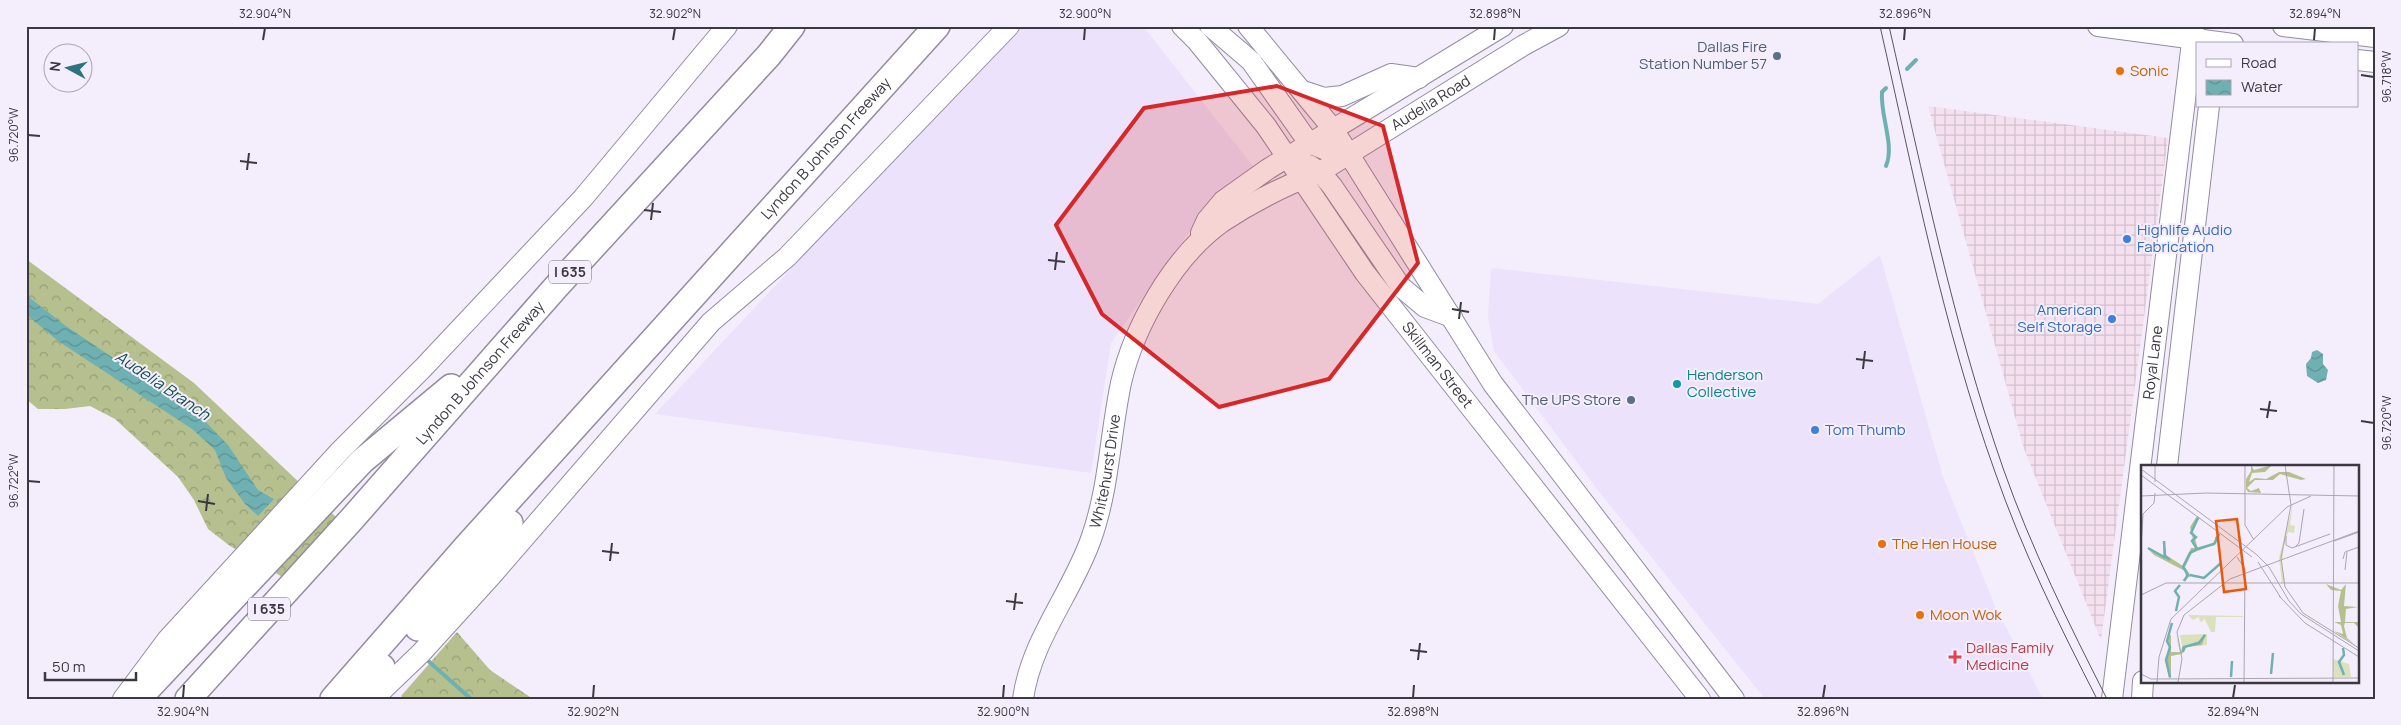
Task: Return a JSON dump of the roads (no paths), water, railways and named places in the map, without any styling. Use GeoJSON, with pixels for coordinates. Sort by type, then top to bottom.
{"type":"FeatureCollection","features":[{"type":"Feature","properties":{"kind":"highway","name":"Lyndon B Johnson Freeway"},"geometry":{"type":"LineString","coordinates":[[188,699],[351,520],[510,338],[769,55],[792,26]]}},
{"type":"Feature","properties":{"kind":"highway","name":"Lyndon B Johnson Freeway"},"geometry":{"type":"LineString","coordinates":[[333,699],[467,546],[696,295],[937,26]]}},
{"type":"Feature","properties":{"kind":"highway"},"geometry":{"type":"LineString","coordinates":[[138,699],[321,502],[362,461],[510,338]]}},
{"type":"Feature","properties":{"kind":"highway"},"geometry":{"type":"LineString","coordinates":[[359,699],[364,687],[460,580],[562,461],[574,428]]}},
{"type":"Feature","properties":{"kind":"main road"},"geometry":{"type":"LineString","coordinates":[[123,699],[167,640],[326,466],[423,368],[583,198],[727,26]]}},
{"type":"Feature","properties":{"kind":"main road"},"geometry":{"type":"LineString","coordinates":[[373,699],[421,653],[492,575],[711,322],[787,258],[1009,26]]}},
{"type":"Feature","properties":{"kind":"main road"},"geometry":{"type":"LineString","coordinates":[[1182,26],[1197,41],[1266,126],[1286,158],[1303,161],[1310,175],[1332,186],[1401,287],[1425,307],[1452,317]]}},
{"type":"Feature","properties":{"kind":"main road"},"geometry":{"type":"LineString","coordinates":[[1210,26],[1251,62],[1309,143],[1331,152],[1349,154]]}},
{"type":"Feature","properties":{"kind":"main road"},"geometry":{"type":"LineString","coordinates":[[1248,26],[1333,129],[1493,384],[1734,699]]}},
{"type":"Feature","properties":{"kind":"main road","name":"Audelia Road"},"geometry":{"type":"LineString","coordinates":[[1286,158],[1503,26]]}},
{"type":"Feature","properties":{"kind":"main road","name":"Audelia Road"},"geometry":{"type":"LineString","coordinates":[[1310,175],[1349,154],[1524,45],[1559,26]]}},
{"type":"Feature","properties":{"kind":"main road"},"geometry":{"type":"LineString","coordinates":[[2098,26],[2193,32],[2221,39]]}},
{"type":"Feature","properties":{"kind":"main road"},"geometry":{"type":"LineString","coordinates":[[2283,26],[2375,37]]}},
{"type":"Feature","properties":{"kind":"main road","name":"Royal Lane"},"geometry":{"type":"LineString","coordinates":[[2112,699],[2193,32]]}},
{"type":"Feature","properties":{"kind":"main road"},"geometry":{"type":"LineString","coordinates":[[2358,60],[2375,62]]}},
{"type":"Feature","properties":{"kind":"main road"},"geometry":{"type":"LineString","coordinates":[[1303,91],[1324,98],[1342,96],[1391,74],[1420,78]]}},
{"type":"Feature","properties":{"kind":"main road","name":"Royal Lane"},"geometry":{"type":"LineString","coordinates":[[2167,465],[2209,108]]}},
{"type":"Feature","properties":{"kind":"main road","name":"Whitehurst Drive"},"geometry":{"type":"LineString","coordinates":[[1194,249],[1207,220],[1223,201],[1286,158]]}},
{"type":"Feature","properties":{"kind":"main road","name":"Whitehurst Drive"},"geometry":{"type":"LineString","coordinates":[[1023,699],[1035,656],[1091,541],[1106,484],[1122,382],[1132,348],[1161,291],[1194,249],[1221,223],[1310,175]]}},
{"type":"Feature","properties":{"kind":"main road","name":"Skillman Street"},"geometry":{"type":"LineString","coordinates":[[1310,175],[1365,273],[1700,699]]}},
{"type":"Feature","properties":{"kind":"main road"},"geometry":{"type":"LineString","coordinates":[[2103,699],[2109,690],[2117,651]]}},
{"type":"Feature","properties":{"kind":"main road"},"geometry":{"type":"LineString","coordinates":[[2142,699],[2144,682]]}},
{"type":"Feature","properties":{"kind":"water"},"geometry":{"type":"Polygon","coordinates":[[[26,295],[66,326],[202,418],[228,445],[258,490],[274,499],[258,516],[245,504],[226,478],[215,450],[192,429],[58,341],[26,314],[26,295]]]}},
{"type":"Feature","properties":{"kind":"water"},"geometry":{"type":"Polygon","coordinates":[[[2317,350],[2323,354],[2323,364],[2328,370],[2326,380],[2318,383],[2307,376],[2306,364],[2311,358],[2312,352],[2317,350]]]}},
{"type":"Feature","properties":{"kind":"waterway"},"geometry":{"type":"LineString","coordinates":[[1907,69],[1916,60]]}},
{"type":"Feature","properties":{"kind":"waterway"},"geometry":{"type":"LineString","coordinates":[[1886,88],[1882,92],[1882,101],[1889,149],[1886,166]]}},
{"type":"Feature","properties":{"kind":"waterway","name":"Audelia Branch"},"geometry":{"type":"LineString","coordinates":[[425,658],[471,699]]}},
{"type":"Feature","properties":{"kind":"tram line"},"geometry":{"type":"LineString","coordinates":[[1880,26],[1931,251],[1960,362],[1977,417],[1995,472],[2029,559],[2097,699]]}},
{"type":"Feature","properties":{"kind":"tram line"},"geometry":{"type":"LineString","coordinates":[[1889,26],[1940,249],[1985,414],[2014,498],[2038,556],[2107,699]]}},
{"type":"Feature","properties":{"kind":"place","name":"Dallas Fire Station Number 57"},"geometry":{"type":"Point","coordinates":[1777,56]}},
{"type":"Feature","properties":{"kind":"place","name":"Sonic"},"geometry":{"type":"Point","coordinates":[2120,71]}},
{"type":"Feature","properties":{"kind":"place","name":"Highlife Audio Fabrication"},"geometry":{"type":"Point","coordinates":[2127,239]}},
{"type":"Feature","properties":{"kind":"place","name":"American Self Storage"},"geometry":{"type":"Point","coordinates":[2112,319]}},
{"type":"Feature","properties":{"kind":"place","name":"Henderson Collective"},"geometry":{"type":"Point","coordinates":[1677,384]}},
{"type":"Feature","properties":{"kind":"place","name":"The UPS Store"},"geometry":{"type":"Point","coordinates":[1631,400]}},
{"type":"Feature","properties":{"kind":"place","name":"Tom Thumb"},"geometry":{"type":"Point","coordinates":[1815,430]}},
{"type":"Feature","properties":{"kind":"place","name":"The Hen House"},"geometry":{"type":"Point","coordinates":[1882,544]}},
{"type":"Feature","properties":{"kind":"place","name":"Moon Wok"},"geometry":{"type":"Point","coordinates":[1920,615]}},
{"type":"Feature","properties":{"kind":"place","name":"Dallas Family Medicine"},"geometry":{"type":"Point","coordinates":[1955,657]}}]}
